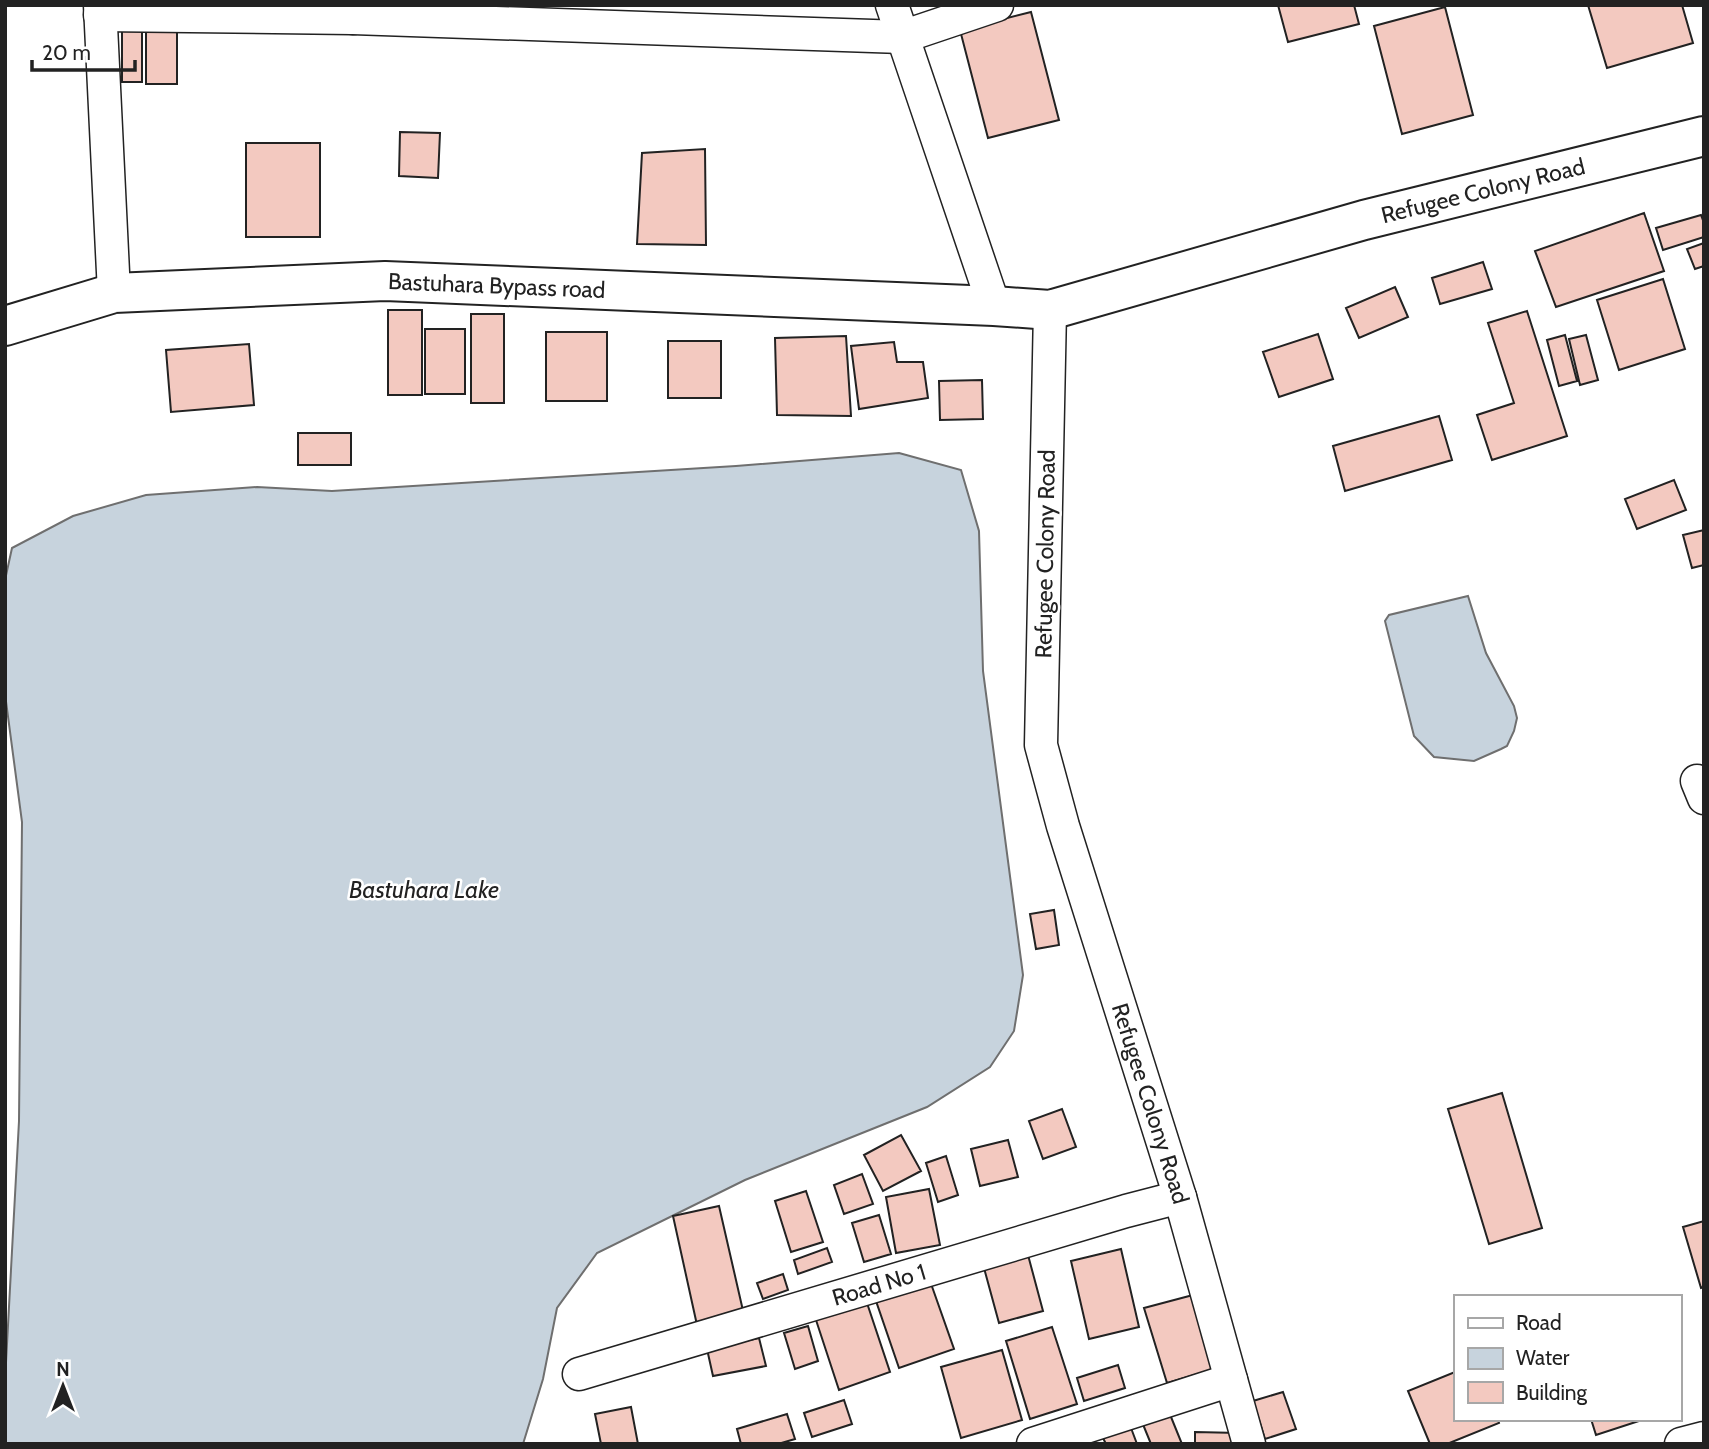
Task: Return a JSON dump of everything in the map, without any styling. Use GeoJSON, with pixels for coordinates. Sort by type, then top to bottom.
{"type":"FeatureCollection","features":[{"type":"Feature","properties":{"kind":"main road","name":"Refugee Colony Road"},"geometry":{"type":"LineString","coordinates":[[1050,310],[1364,220],[1704,136]]}},
{"type":"Feature","properties":{"kind":"main road","name":"Bastuhara Bypass road"},"geometry":{"type":"LineString","coordinates":[[5,326],[114,292],[385,281],[1050,310]]}},
{"type":"Feature","properties":{"kind":"street"},"geometry":{"type":"LineString","coordinates":[[892,5],[993,306]]}},
{"type":"Feature","properties":{"kind":"street"},"geometry":{"type":"LineString","coordinates":[[114,292],[100,10],[353,12],[902,37],[997,5]]}},
{"type":"Feature","properties":{"kind":"street","name":"Refugee Colony Road"},"geometry":{"type":"LineString","coordinates":[[1050,310],[1041,745],[1063,826],[1180,1197],[1249,1444]]}},
{"type":"Feature","properties":{"kind":"street","name":"Road No 1"},"geometry":{"type":"LineString","coordinates":[[579,1374],[1180,1197]]}},
{"type":"Feature","properties":{"kind":"street"},"geometry":{"type":"LineString","coordinates":[[1033,1444],[1231,1380]]}},
{"type":"Feature","properties":{"kind":"street"},"geometry":{"type":"LineString","coordinates":[[1681,1444],[1704,1438]]}},
{"type":"Feature","properties":{"kind":"water","name":"Bastuhara Lake"},"geometry":{"type":"Polygon","coordinates":[[[899,453],[961,470],[979,531],[983,671],[1023,975],[1014,1031],[990,1067],[927,1107],[745,1180],[597,1253],[557,1308],[543,1379],[523,1444],[5,1444],[5,1381],[19,1121],[22,822],[5,694],[5,580],[12,548],[73,516],[146,495],[257,487],[332,491],[899,453]]]}},
{"type":"Feature","properties":{"kind":"water"},"geometry":{"type":"Polygon","coordinates":[[[1468,596],[1486,653],[1514,706],[1517,718],[1507,746],[1474,761],[1434,757],[1414,736],[1385,621],[1389,615],[1468,596]]]}},
{"type":"Feature","properties":{"kind":"building"},"geometry":{"type":"Polygon","coordinates":[[[1278,5],[1354,5],[1359,24],[1288,42],[1278,5]]]}},
{"type":"Feature","properties":{"kind":"building"},"geometry":{"type":"Polygon","coordinates":[[[1588,5],[1682,5],[1693,43],[1607,68],[1588,5]]]}},
{"type":"Feature","properties":{"kind":"building"},"geometry":{"type":"Polygon","coordinates":[[[1445,7],[1473,115],[1402,134],[1374,26],[1445,7]]]}},
{"type":"Feature","properties":{"kind":"building"},"geometry":{"type":"Polygon","coordinates":[[[1031,12],[1059,120],[988,138],[960,30],[1031,12]]]}},
{"type":"Feature","properties":{"kind":"building"},"geometry":{"type":"Polygon","coordinates":[[[122,26],[142,26],[142,82],[122,82],[122,26]]]}},
{"type":"Feature","properties":{"kind":"building"},"geometry":{"type":"Polygon","coordinates":[[[146,28],[177,28],[177,84],[146,84],[146,28]]]}},
{"type":"Feature","properties":{"kind":"building"},"geometry":{"type":"Polygon","coordinates":[[[400,132],[440,133],[438,178],[399,176],[400,132]]]}},
{"type":"Feature","properties":{"kind":"building"},"geometry":{"type":"Polygon","coordinates":[[[246,143],[320,143],[320,237],[246,237],[246,143]]]}},
{"type":"Feature","properties":{"kind":"building"},"geometry":{"type":"Polygon","coordinates":[[[705,149],[706,245],[637,244],[642,153],[705,149]]]}},
{"type":"Feature","properties":{"kind":"building"},"geometry":{"type":"Polygon","coordinates":[[[1644,213],[1664,271],[1556,307],[1535,251],[1644,213]]]}},
{"type":"Feature","properties":{"kind":"building"},"geometry":{"type":"Polygon","coordinates":[[[1701,215],[1704,237],[1663,250],[1656,228],[1701,215]]]}},
{"type":"Feature","properties":{"kind":"building"},"geometry":{"type":"Polygon","coordinates":[[[1704,243],[1704,266],[1695,269],[1687,249],[1704,243]]]}},
{"type":"Feature","properties":{"kind":"building"},"geometry":{"type":"Polygon","coordinates":[[[1483,262],[1492,289],[1440,304],[1432,278],[1483,262]]]}},
{"type":"Feature","properties":{"kind":"building"},"geometry":{"type":"Polygon","coordinates":[[[1663,279],[1685,349],[1619,370],[1597,300],[1663,279]]]}},
{"type":"Feature","properties":{"kind":"building"},"geometry":{"type":"Polygon","coordinates":[[[1395,287],[1408,317],[1359,338],[1346,308],[1395,287]]]}},
{"type":"Feature","properties":{"kind":"building"},"geometry":{"type":"Polygon","coordinates":[[[388,310],[422,310],[422,395],[388,395],[388,310]]]}},
{"type":"Feature","properties":{"kind":"building"},"geometry":{"type":"Polygon","coordinates":[[[1527,311],[1567,436],[1492,460],[1477,415],[1514,403],[1488,323],[1527,311]]]}},
{"type":"Feature","properties":{"kind":"building"},"geometry":{"type":"Polygon","coordinates":[[[471,314],[504,314],[504,403],[471,403],[471,314]]]}},
{"type":"Feature","properties":{"kind":"building"},"geometry":{"type":"Polygon","coordinates":[[[425,329],[465,329],[465,394],[425,394],[425,329]]]}},
{"type":"Feature","properties":{"kind":"building"},"geometry":{"type":"Polygon","coordinates":[[[546,332],[607,332],[607,401],[546,401],[546,332]]]}},
{"type":"Feature","properties":{"kind":"building"},"geometry":{"type":"Polygon","coordinates":[[[1318,334],[1333,379],[1279,397],[1263,352],[1318,334]]]}},
{"type":"Feature","properties":{"kind":"building"},"geometry":{"type":"Polygon","coordinates":[[[1565,335],[1577,381],[1559,386],[1547,340],[1565,335]]]}},
{"type":"Feature","properties":{"kind":"building"},"geometry":{"type":"Polygon","coordinates":[[[1586,335],[1598,380],[1580,385],[1569,339],[1586,335]]]}},
{"type":"Feature","properties":{"kind":"building"},"geometry":{"type":"Polygon","coordinates":[[[846,336],[851,416],[777,415],[775,338],[846,336]]]}},
{"type":"Feature","properties":{"kind":"building"},"geometry":{"type":"Polygon","coordinates":[[[668,341],[721,341],[721,398],[668,398],[668,341]]]}},
{"type":"Feature","properties":{"kind":"building"},"geometry":{"type":"Polygon","coordinates":[[[894,342],[897,362],[923,362],[928,398],[859,409],[851,346],[894,342]]]}},
{"type":"Feature","properties":{"kind":"building"},"geometry":{"type":"Polygon","coordinates":[[[249,344],[254,405],[171,412],[166,350],[249,344]]]}},
{"type":"Feature","properties":{"kind":"building"},"geometry":{"type":"Polygon","coordinates":[[[982,380],[983,419],[940,420],[939,381],[982,380]]]}},
{"type":"Feature","properties":{"kind":"building"},"geometry":{"type":"Polygon","coordinates":[[[1439,416],[1452,460],[1345,491],[1333,446],[1439,416]]]}},
{"type":"Feature","properties":{"kind":"building"},"geometry":{"type":"Polygon","coordinates":[[[298,433],[351,433],[351,465],[298,465],[298,433]]]}},
{"type":"Feature","properties":{"kind":"building"},"geometry":{"type":"Polygon","coordinates":[[[1674,480],[1686,510],[1637,529],[1625,499],[1674,480]]]}},
{"type":"Feature","properties":{"kind":"building"},"geometry":{"type":"Polygon","coordinates":[[[1704,530],[1704,565],[1692,568],[1683,535],[1704,530]]]}},
{"type":"Feature","properties":{"kind":"building"},"geometry":{"type":"Polygon","coordinates":[[[1054,910],[1059,945],[1036,949],[1030,914],[1054,910]]]}},
{"type":"Feature","properties":{"kind":"building"},"geometry":{"type":"Polygon","coordinates":[[[1502,1093],[1542,1228],[1489,1244],[1448,1109],[1502,1093]]]}},
{"type":"Feature","properties":{"kind":"building"},"geometry":{"type":"Polygon","coordinates":[[[1062,1109],[1076,1147],[1043,1159],[1029,1121],[1062,1109]]]}},
{"type":"Feature","properties":{"kind":"building"},"geometry":{"type":"Polygon","coordinates":[[[901,1135],[921,1171],[883,1191],[864,1155],[901,1135]]]}},
{"type":"Feature","properties":{"kind":"building"},"geometry":{"type":"Polygon","coordinates":[[[1008,1140],[1018,1177],[980,1186],[971,1149],[1008,1140]]]}},
{"type":"Feature","properties":{"kind":"building"},"geometry":{"type":"Polygon","coordinates":[[[946,1156],[958,1195],[938,1202],[926,1163],[946,1156]]]}},
{"type":"Feature","properties":{"kind":"building"},"geometry":{"type":"Polygon","coordinates":[[[862,1174],[873,1204],[844,1214],[834,1185],[862,1174]]]}},
{"type":"Feature","properties":{"kind":"building"},"geometry":{"type":"Polygon","coordinates":[[[929,1189],[940,1245],[896,1253],[886,1197],[929,1189]]]}},
{"type":"Feature","properties":{"kind":"building"},"geometry":{"type":"Polygon","coordinates":[[[806,1191],[823,1242],[791,1252],[775,1201],[806,1191]]]}},
{"type":"Feature","properties":{"kind":"building"},"geometry":{"type":"Polygon","coordinates":[[[719,1206],[744,1315],[697,1325],[673,1216],[719,1206]]]}},
{"type":"Feature","properties":{"kind":"building"},"geometry":{"type":"Polygon","coordinates":[[[879,1215],[891,1254],[864,1262],[852,1223],[879,1215]]]}},
{"type":"Feature","properties":{"kind":"building"},"geometry":{"type":"Polygon","coordinates":[[[1704,1221],[1704,1287],[1701,1288],[1683,1227],[1704,1221]]]}},
{"type":"Feature","properties":{"kind":"building"},"geometry":{"type":"Polygon","coordinates":[[[827,1248],[832,1262],[798,1274],[794,1260],[827,1248]]]}},
{"type":"Feature","properties":{"kind":"building"},"geometry":{"type":"Polygon","coordinates":[[[1121,1249],[1139,1327],[1089,1339],[1071,1261],[1121,1249]]]}},
{"type":"Feature","properties":{"kind":"building"},"geometry":{"type":"Polygon","coordinates":[[[1028,1255],[1043,1311],[999,1323],[984,1268],[1028,1255]]]}},
{"type":"Feature","properties":{"kind":"building"},"geometry":{"type":"Polygon","coordinates":[[[783,1274],[788,1290],[763,1299],[757,1283],[783,1274]]]}},
{"type":"Feature","properties":{"kind":"building"},"geometry":{"type":"Polygon","coordinates":[[[929,1278],[954,1349],[899,1368],[875,1298],[929,1278]]]}},
{"type":"Feature","properties":{"kind":"building"},"geometry":{"type":"Polygon","coordinates":[[[1193,1295],[1215,1369],[1167,1383],[1144,1308],[1193,1295]]]}},
{"type":"Feature","properties":{"kind":"building"},"geometry":{"type":"Polygon","coordinates":[[[866,1300],[890,1372],[839,1390],[815,1317],[866,1300]]]}},
{"type":"Feature","properties":{"kind":"building"},"geometry":{"type":"Polygon","coordinates":[[[808,1326],[818,1361],[795,1369],[784,1333],[808,1326]]]}},
{"type":"Feature","properties":{"kind":"building"},"geometry":{"type":"Polygon","coordinates":[[[1052,1327],[1077,1404],[1030,1419],[1006,1341],[1052,1327]]]}},
{"type":"Feature","properties":{"kind":"building"},"geometry":{"type":"Polygon","coordinates":[[[759,1338],[766,1366],[713,1376],[707,1349],[759,1338]]]}},
{"type":"Feature","properties":{"kind":"building"},"geometry":{"type":"Polygon","coordinates":[[[1002,1350],[1022,1420],[961,1438],[941,1367],[1002,1350]]]}},
{"type":"Feature","properties":{"kind":"building"},"geometry":{"type":"Polygon","coordinates":[[[1118,1365],[1125,1388],[1084,1401],[1077,1378],[1118,1365]]]}},
{"type":"Feature","properties":{"kind":"building"},"geometry":{"type":"Polygon","coordinates":[[[1454,1372],[1454,1421],[1499,1423],[1447,1444],[1430,1444],[1408,1391],[1454,1372]]]}},
{"type":"Feature","properties":{"kind":"building"},"geometry":{"type":"Polygon","coordinates":[[[1283,1392],[1296,1429],[1265,1439],[1253,1401],[1283,1392]]]}},
{"type":"Feature","properties":{"kind":"building"},"geometry":{"type":"Polygon","coordinates":[[[844,1400],[852,1424],[812,1437],[804,1413],[844,1400]]]}},
{"type":"Feature","properties":{"kind":"building"},"geometry":{"type":"Polygon","coordinates":[[[631,1407],[638,1444],[601,1444],[595,1414],[631,1407]]]}},
{"type":"Feature","properties":{"kind":"building"},"geometry":{"type":"Polygon","coordinates":[[[1169,1412],[1182,1444],[1151,1444],[1142,1422],[1169,1412]]]}},
{"type":"Feature","properties":{"kind":"building"},"geometry":{"type":"Polygon","coordinates":[[[787,1414],[795,1439],[778,1444],[741,1444],[737,1429],[787,1414]]]}},
{"type":"Feature","properties":{"kind":"building"},"geometry":{"type":"Polygon","coordinates":[[[1592,1421],[1639,1421],[1596,1435],[1592,1421]]]}},
{"type":"Feature","properties":{"kind":"building"},"geometry":{"type":"Polygon","coordinates":[[[1131,1428],[1137,1444],[1106,1444],[1103,1438],[1131,1428]]]}},
{"type":"Feature","properties":{"kind":"building"},"geometry":{"type":"Polygon","coordinates":[[[1195,1432],[1239,1433],[1239,1444],[1195,1444],[1195,1432]]]}}]}
